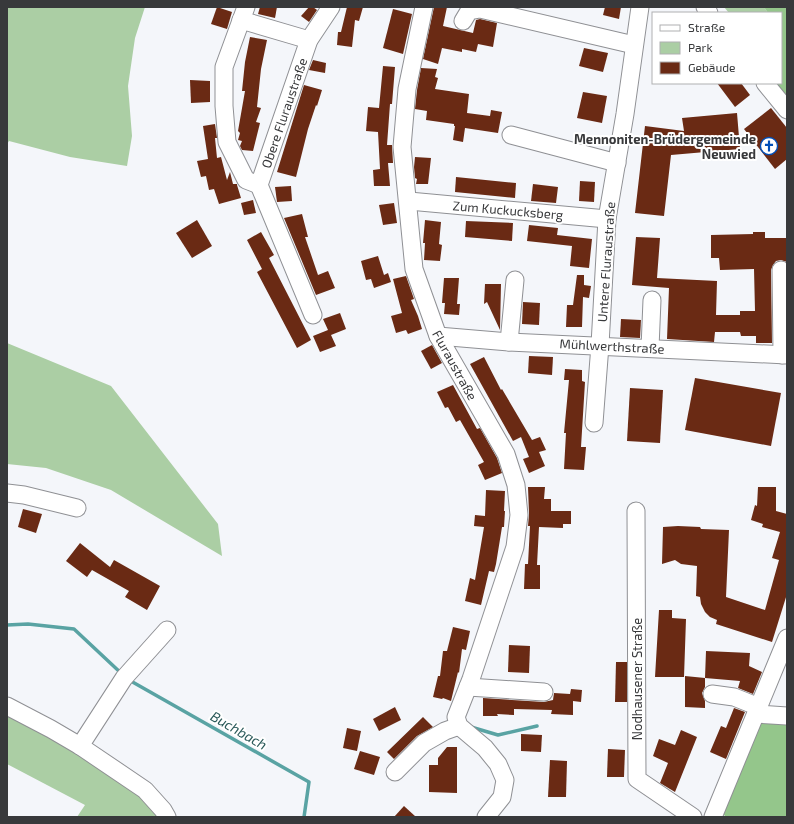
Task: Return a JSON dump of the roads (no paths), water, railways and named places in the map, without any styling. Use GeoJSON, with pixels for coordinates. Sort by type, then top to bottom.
{"type":"FeatureCollection","features":[{"type":"Feature","properties":{"kind":"street","name":"Obere Fluraustraße"},"geometry":{"type":"LineString","coordinates":[[313,315],[259,185],[309,40],[331,7]]}},
{"type":"Feature","properties":{"kind":"street","name":"Fluraustraße"},"geometry":{"type":"LineString","coordinates":[[424,7],[407,89],[402,147],[414,269],[438,336],[506,454],[516,485],[520,515],[515,547],[468,687],[456,717],[459,726]]}},
{"type":"Feature","properties":{"kind":"street","name":"Untere Fluraustraße"},"geometry":{"type":"LineString","coordinates":[[594,423],[607,219],[625,114],[640,7]]}},
{"type":"Feature","properties":{"kind":"street"},"geometry":{"type":"LineString","coordinates":[[463,21],[469,11],[480,9],[634,45]]}},
{"type":"Feature","properties":{"kind":"street","name":"Obere Fluraustraße"},"geometry":{"type":"LineString","coordinates":[[259,185],[246,180],[227,142],[224,106],[224,67],[243,13],[309,40]]}},
{"type":"Feature","properties":{"kind":"street"},"geometry":{"type":"LineString","coordinates":[[766,84],[787,110]]}},
{"type":"Feature","properties":{"kind":"street"},"geometry":{"type":"LineString","coordinates":[[511,135],[616,163]]}},
{"type":"Feature","properties":{"kind":"street","name":"Zum Kuckucksberg"},"geometry":{"type":"LineString","coordinates":[[408,201],[607,219]]}},
{"type":"Feature","properties":{"kind":"street"},"geometry":{"type":"LineString","coordinates":[[781,270],[784,355]]}},
{"type":"Feature","properties":{"kind":"street"},"geometry":{"type":"LineString","coordinates":[[509,342],[515,280]]}},
{"type":"Feature","properties":{"kind":"street"},"geometry":{"type":"LineString","coordinates":[[650,348],[652,300]]}},
{"type":"Feature","properties":{"kind":"street","name":"Mühlwerthstraße"},"geometry":{"type":"LineString","coordinates":[[438,336],[509,342],[600,345],[784,355]]}},
{"type":"Feature","properties":{"kind":"street"},"geometry":{"type":"LineString","coordinates":[[7,493],[24,495],[77,508]]}},
{"type":"Feature","properties":{"kind":"street","name":"Nodhausener Straße"},"geometry":{"type":"LineString","coordinates":[[636,511],[637,779],[693,817]]}},
{"type":"Feature","properties":{"kind":"street"},"geometry":{"type":"LineString","coordinates":[[80,746],[124,678],[167,630]]}},
{"type":"Feature","properties":{"kind":"street"},"geometry":{"type":"LineString","coordinates":[[713,817],[787,638]]}},
{"type":"Feature","properties":{"kind":"street"},"geometry":{"type":"LineString","coordinates":[[468,687],[544,692]]}},
{"type":"Feature","properties":{"kind":"street"},"geometry":{"type":"LineString","coordinates":[[712,694],[734,697],[757,710],[787,715]]}},
{"type":"Feature","properties":{"kind":"street"},"geometry":{"type":"LineString","coordinates":[[7,706],[80,746],[145,790],[163,810],[167,817]]}},
{"type":"Feature","properties":{"kind":"street"},"geometry":{"type":"LineString","coordinates":[[395,772],[424,743],[445,731],[459,726],[485,748],[498,764],[505,780],[502,797],[486,817]]}},
{"type":"Feature","properties":{"kind":"waterway","name":"Buchbach"},"geometry":{"type":"LineString","coordinates":[[7,625],[28,624],[74,629],[122,674]]}},
{"type":"Feature","properties":{"kind":"waterway","name":"Buchbach"},"geometry":{"type":"LineString","coordinates":[[129,680],[309,782],[304,817]]}},
{"type":"Feature","properties":{"kind":"waterway","name":"Buchbach"},"geometry":{"type":"LineString","coordinates":[[471,727],[498,735],[537,726]]}},
{"type":"Feature","properties":{"kind":"place","name":"Mennoniten-Brüdergemeinde Neuwied"},"geometry":{"type":"Point","coordinates":[769,146]}}]}
